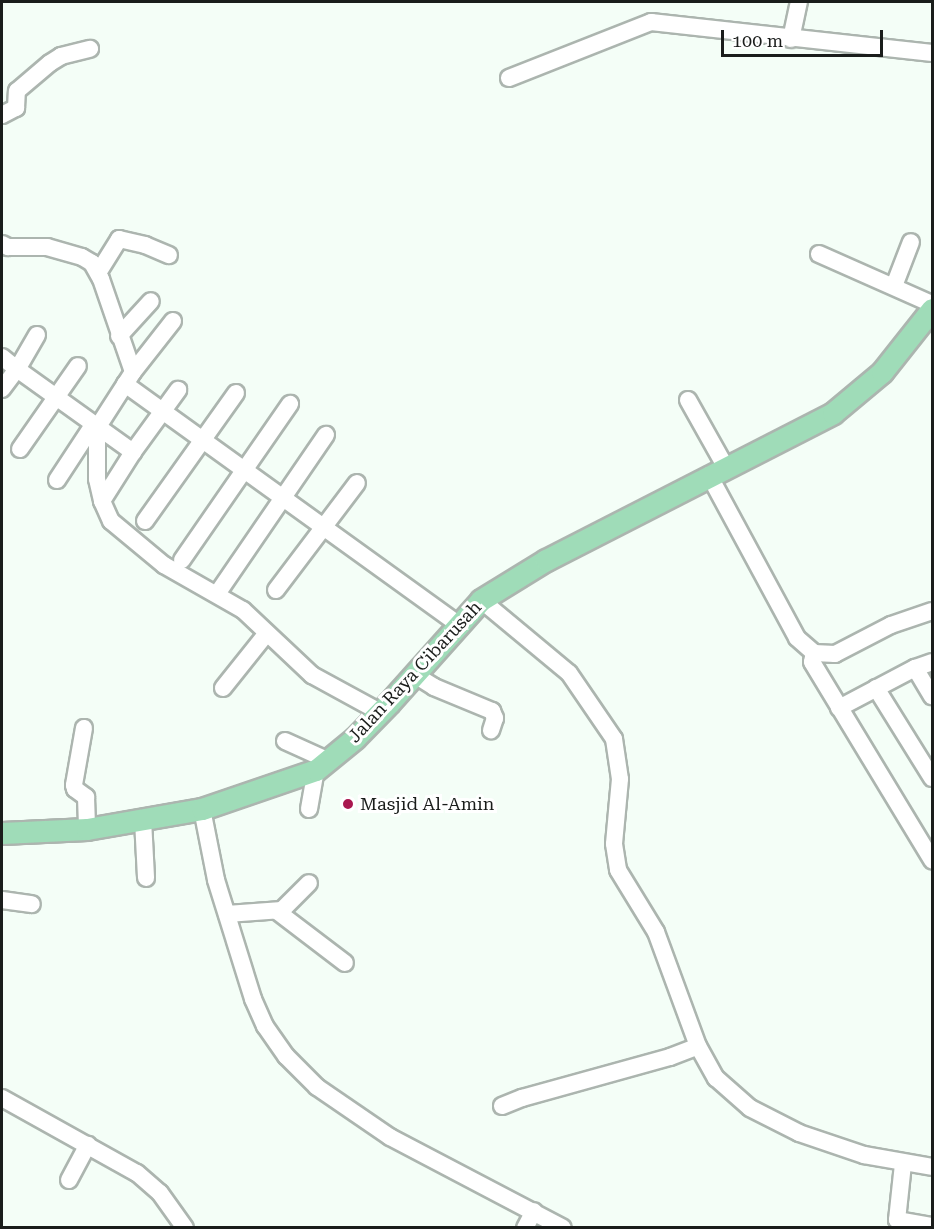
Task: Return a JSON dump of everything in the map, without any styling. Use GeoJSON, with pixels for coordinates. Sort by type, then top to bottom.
{"type":"FeatureCollection","features":[{"type":"Feature","properties":{"kind":"main road","name":"Jalan Raya Cibarusah"},"geometry":{"type":"LineString","coordinates":[[2,833],[87,829],[202,809],[322,765],[380,712],[481,600],[513,578],[717,470],[816,423],[848,402],[882,372],[933,306]]}},
{"type":"Feature","properties":{"kind":"street"},"geometry":{"type":"LineString","coordinates":[[791,39],[799,2]]}},
{"type":"Feature","properties":{"kind":"street"},"geometry":{"type":"LineString","coordinates":[[509,78],[651,22],[933,53]]}},
{"type":"Feature","properties":{"kind":"street"},"geometry":{"type":"LineString","coordinates":[[2,115],[16,108],[17,91],[50,63],[61,57],[90,49]]}},
{"type":"Feature","properties":{"kind":"street"},"geometry":{"type":"LineString","coordinates":[[98,273],[119,239],[145,245],[169,255]]}},
{"type":"Feature","properties":{"kind":"street"},"geometry":{"type":"LineString","coordinates":[[894,286],[911,242]]}},
{"type":"Feature","properties":{"kind":"street"},"geometry":{"type":"LineString","coordinates":[[2,244],[8,247],[47,247],[82,257],[98,273],[119,336],[129,378],[164,411],[243,471],[458,624]]}},
{"type":"Feature","properties":{"kind":"street"},"geometry":{"type":"LineString","coordinates":[[819,254],[894,286],[933,306]]}},
{"type":"Feature","properties":{"kind":"street"},"geometry":{"type":"LineString","coordinates":[[119,336],[151,301]]}},
{"type":"Feature","properties":{"kind":"street"},"geometry":{"type":"LineString","coordinates":[[57,480],[129,378],[173,321]]}},
{"type":"Feature","properties":{"kind":"street"},"geometry":{"type":"LineString","coordinates":[[2,389],[37,335]]}},
{"type":"Feature","properties":{"kind":"street"},"geometry":{"type":"LineString","coordinates":[[2,357],[133,452]]}},
{"type":"Feature","properties":{"kind":"street"},"geometry":{"type":"LineString","coordinates":[[20,449],[78,366]]}},
{"type":"Feature","properties":{"kind":"street"},"geometry":{"type":"LineString","coordinates":[[102,501],[133,452],[178,390]]}},
{"type":"Feature","properties":{"kind":"street"},"geometry":{"type":"LineString","coordinates":[[145,521],[236,393]]}},
{"type":"Feature","properties":{"kind":"street"},"geometry":{"type":"LineString","coordinates":[[687,400],[717,470],[797,638],[814,653],[835,654],[891,625],[933,611]]}},
{"type":"Feature","properties":{"kind":"street"},"geometry":{"type":"LineString","coordinates":[[182,560],[290,404]]}},
{"type":"Feature","properties":{"kind":"street"},"geometry":{"type":"LineString","coordinates":[[95,426],[96,465],[102,501],[111,521],[164,565],[243,610],[312,675],[380,712]]}},
{"type":"Feature","properties":{"kind":"street"},"geometry":{"type":"LineString","coordinates":[[217,594],[326,435]]}},
{"type":"Feature","properties":{"kind":"street"},"geometry":{"type":"LineString","coordinates":[[276,590],[357,483]]}},
{"type":"Feature","properties":{"kind":"street"},"geometry":{"type":"LineString","coordinates":[[481,600],[570,673],[614,739],[620,779],[614,844],[618,870],[630,894],[645,910],[656,932],[698,1046],[716,1078],[750,1108],[829,1144],[903,1164],[933,1167]]}},
{"type":"Feature","properties":{"kind":"street"},"geometry":{"type":"LineString","coordinates":[[223,688],[267,633]]}},
{"type":"Feature","properties":{"kind":"street"},"geometry":{"type":"LineString","coordinates":[[814,653],[812,662],[933,860]]}},
{"type":"Feature","properties":{"kind":"street"},"geometry":{"type":"LineString","coordinates":[[839,708],[915,668],[933,662]]}},
{"type":"Feature","properties":{"kind":"street"},"geometry":{"type":"LineString","coordinates":[[915,668],[933,696]]}},
{"type":"Feature","properties":{"kind":"street"},"geometry":{"type":"LineString","coordinates":[[415,675],[434,687],[492,711],[495,718],[491,730]]}},
{"type":"Feature","properties":{"kind":"street"},"geometry":{"type":"LineString","coordinates":[[876,688],[933,778]]}},
{"type":"Feature","properties":{"kind":"street"},"geometry":{"type":"LineString","coordinates":[[84,728],[74,786],[86,797],[87,829]]}},
{"type":"Feature","properties":{"kind":"street"},"geometry":{"type":"LineString","coordinates":[[285,741],[322,765],[309,809]]}},
{"type":"Feature","properties":{"kind":"street"},"geometry":{"type":"LineString","coordinates":[[202,809],[216,880],[253,999],[265,1026],[297,1069],[317,1087],[390,1137],[563,1227]]}},
{"type":"Feature","properties":{"kind":"street"},"geometry":{"type":"LineString","coordinates":[[143,820],[146,878]]}},
{"type":"Feature","properties":{"kind":"street"},"geometry":{"type":"LineString","coordinates":[[227,914],[278,912],[286,908],[309,883]]}},
{"type":"Feature","properties":{"kind":"street"},"geometry":{"type":"LineString","coordinates":[[2,900],[32,904]]}},
{"type":"Feature","properties":{"kind":"street"},"geometry":{"type":"LineString","coordinates":[[278,912],[345,963]]}},
{"type":"Feature","properties":{"kind":"street"},"geometry":{"type":"LineString","coordinates":[[502,1106],[522,1098],[670,1057],[698,1046]]}},
{"type":"Feature","properties":{"kind":"street"},"geometry":{"type":"LineString","coordinates":[[2,1098],[127,1167],[152,1186],[173,1208],[185,1227]]}},
{"type":"Feature","properties":{"kind":"street"},"geometry":{"type":"LineString","coordinates":[[69,1180],[88,1144]]}},
{"type":"Feature","properties":{"kind":"street"},"geometry":{"type":"LineString","coordinates":[[903,1164],[897,1220],[933,1226]]}},
{"type":"Feature","properties":{"kind":"street"},"geometry":{"type":"LineString","coordinates":[[525,1227],[534,1211]]}},
{"type":"Feature","properties":{"kind":"place","name":"Masjid Al-Amin"},"geometry":{"type":"Point","coordinates":[348,804]}}]}
